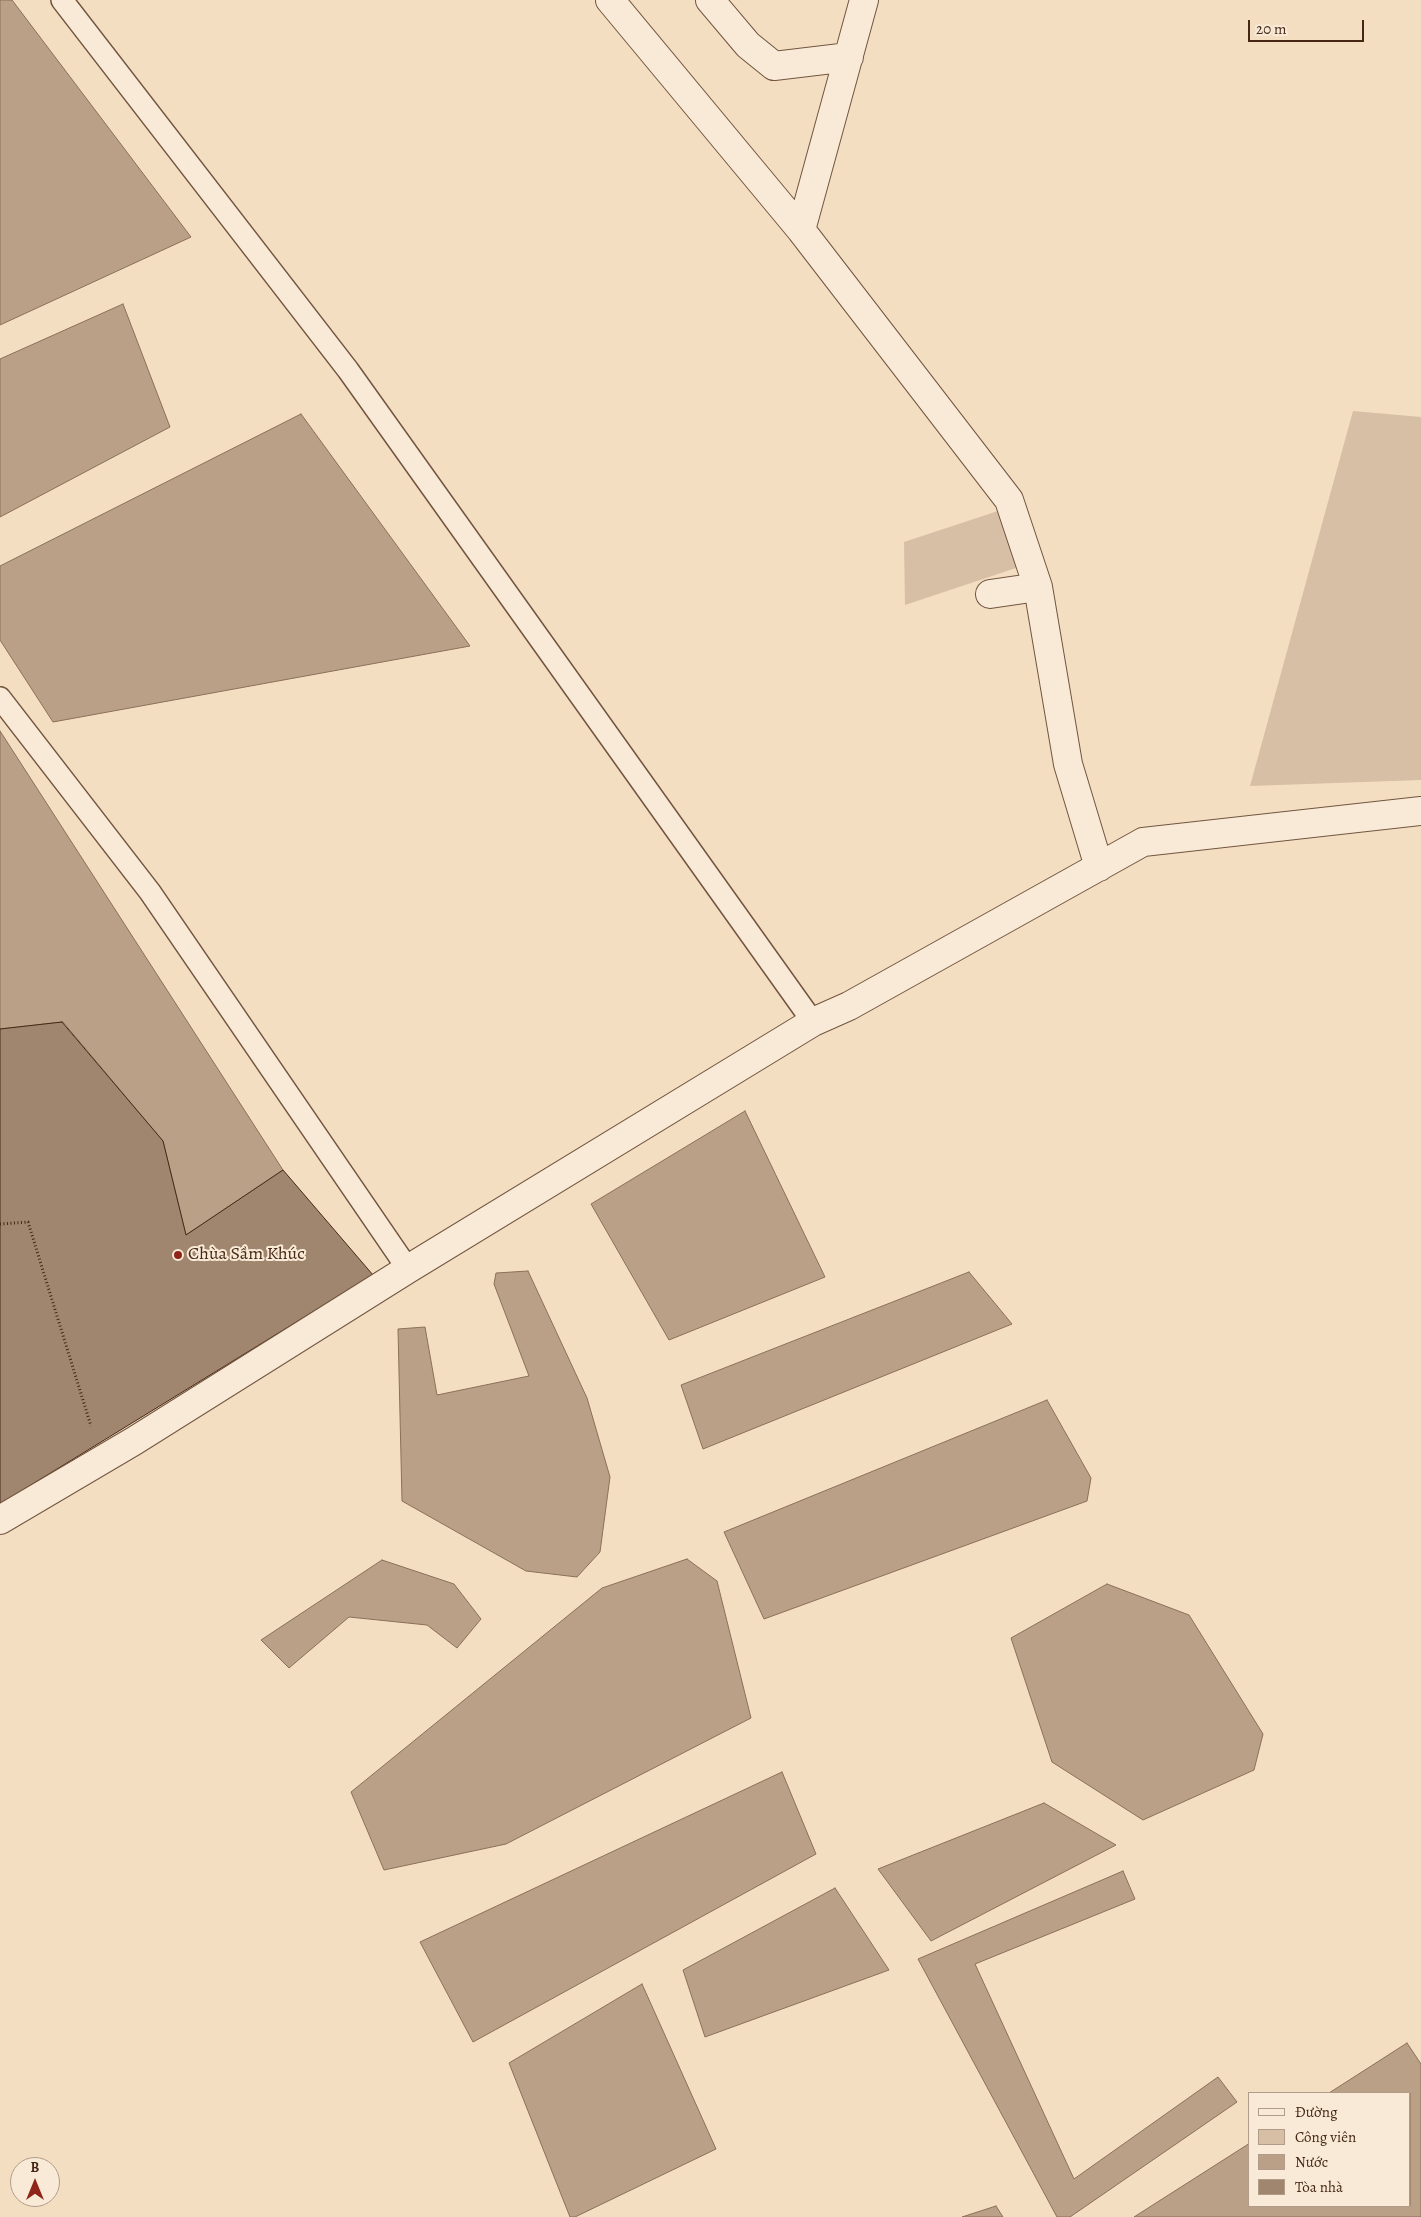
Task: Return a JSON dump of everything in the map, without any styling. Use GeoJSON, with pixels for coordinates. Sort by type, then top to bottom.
{"type":"FeatureCollection","features":[{"type":"Feature","properties":{"kind":"street"},"geometry":{"type":"LineString","coordinates":[[610,0],[801,230],[1009,500],[1038,586],[1068,764],[1099,867]]}},
{"type":"Feature","properties":{"kind":"street"},"geometry":{"type":"LineString","coordinates":[[710,0],[748,45],[774,66],[849,57]]}},
{"type":"Feature","properties":{"kind":"street"},"geometry":{"type":"LineString","coordinates":[[801,230],[864,0]]}},
{"type":"Feature","properties":{"kind":"street"},"geometry":{"type":"LineString","coordinates":[[990,594],[1038,586]]}},
{"type":"Feature","properties":{"kind":"street"},"geometry":{"type":"LineString","coordinates":[[0,1520],[109,1456],[408,1269],[813,1022],[850,1006],[1144,842],[1421,810]]}},
{"type":"Feature","properties":{"kind":"lane"},"geometry":{"type":"LineString","coordinates":[[62,0],[348,370],[813,1022]]}},
{"type":"Feature","properties":{"kind":"lane"},"geometry":{"type":"LineString","coordinates":[[0,698],[150,892],[408,1269]]}},
{"type":"Feature","properties":{"kind":"path"},"geometry":{"type":"LineString","coordinates":[[0,1224],[28,1222],[97,1445],[109,1456]]}},
{"type":"Feature","properties":{"kind":"green space"},"geometry":{"type":"Polygon","coordinates":[[[1353,411],[1421,417],[1421,780],[1250,786],[1353,411]]]}},
{"type":"Feature","properties":{"kind":"green space"},"geometry":{"type":"Polygon","coordinates":[[[1001,510],[1019,567],[905,605],[904,542],[1001,510]]]}},
{"type":"Feature","properties":{"kind":"water"},"geometry":{"type":"Polygon","coordinates":[[[0,0],[12,0],[191,237],[0,325],[0,0]]]}},
{"type":"Feature","properties":{"kind":"water"},"geometry":{"type":"Polygon","coordinates":[[[123,304],[170,427],[0,517],[0,359],[123,304]]]}},
{"type":"Feature","properties":{"kind":"water"},"geometry":{"type":"Polygon","coordinates":[[[301,414],[470,646],[53,722],[0,640],[0,566],[301,414]]]}},
{"type":"Feature","properties":{"kind":"water"},"geometry":{"type":"Polygon","coordinates":[[[0,731],[283,1170],[186,1235],[163,1141],[63,1022],[0,1029],[0,731]]]}},
{"type":"Feature","properties":{"kind":"water"},"geometry":{"type":"Polygon","coordinates":[[[745,1111],[825,1277],[669,1340],[591,1204],[745,1111]]]}},
{"type":"Feature","properties":{"kind":"water"},"geometry":{"type":"Polygon","coordinates":[[[528,1271],[587,1398],[610,1477],[600,1552],[577,1577],[526,1571],[402,1501],[398,1329],[425,1327],[437,1395],[529,1376],[494,1284],[496,1273],[528,1271]]]}},
{"type":"Feature","properties":{"kind":"water"},"geometry":{"type":"Polygon","coordinates":[[[969,1272],[1012,1324],[703,1449],[681,1385],[969,1272]]]}},
{"type":"Feature","properties":{"kind":"water"},"geometry":{"type":"Polygon","coordinates":[[[1047,1400],[1091,1478],[1087,1501],[764,1619],[724,1532],[1047,1400]]]}},
{"type":"Feature","properties":{"kind":"water"},"geometry":{"type":"Polygon","coordinates":[[[687,1559],[717,1581],[751,1718],[506,1844],[384,1870],[351,1792],[602,1588],[687,1559]]]}},
{"type":"Feature","properties":{"kind":"water"},"geometry":{"type":"Polygon","coordinates":[[[382,1560],[454,1584],[481,1619],[457,1648],[427,1625],[349,1617],[289,1668],[261,1640],[382,1560]]]}},
{"type":"Feature","properties":{"kind":"water"},"geometry":{"type":"Polygon","coordinates":[[[1107,1584],[1189,1615],[1263,1734],[1254,1770],[1143,1820],[1052,1762],[1011,1638],[1107,1584]]]}},
{"type":"Feature","properties":{"kind":"water"},"geometry":{"type":"Polygon","coordinates":[[[782,1772],[816,1854],[473,2042],[420,1942],[782,1772]]]}},
{"type":"Feature","properties":{"kind":"water"},"geometry":{"type":"Polygon","coordinates":[[[1044,1803],[1116,1845],[931,1941],[878,1869],[1044,1803]]]}},
{"type":"Feature","properties":{"kind":"water"},"geometry":{"type":"Polygon","coordinates":[[[1123,1871],[1135,1899],[975,1964],[1074,2179],[1218,2077],[1237,2102],[1070,2217],[1057,2217],[918,1959],[1123,1871]]]}},
{"type":"Feature","properties":{"kind":"water"},"geometry":{"type":"Polygon","coordinates":[[[835,1888],[889,1970],[705,2037],[683,1970],[835,1888]]]}},
{"type":"Feature","properties":{"kind":"water"},"geometry":{"type":"Polygon","coordinates":[[[642,1984],[716,2149],[575,2217],[570,2217],[509,2063],[642,1984]]]}},
{"type":"Feature","properties":{"kind":"water"},"geometry":{"type":"Polygon","coordinates":[[[1407,2043],[1421,2064],[1421,2217],[1134,2217],[1248,2144],[1248,2207],[1411,2207],[1411,2092],[1331,2092],[1407,2043]]]}},
{"type":"Feature","properties":{"kind":"water"},"geometry":{"type":"Polygon","coordinates":[[[996,2206],[1003,2217],[962,2217],[996,2206]]]}},
{"type":"Feature","properties":{"kind":"building","name":"Chùa Sầm Khúc"},"geometry":{"type":"Polygon","coordinates":[[[62,1022],[163,1141],[186,1235],[283,1170],[373,1275],[0,1504],[0,1029],[62,1022]]]}},
{"type":"Feature","properties":{"kind":"place","name":"Chùa Sầm Khúc"},"geometry":{"type":"Point","coordinates":[178,1255]}}]}
